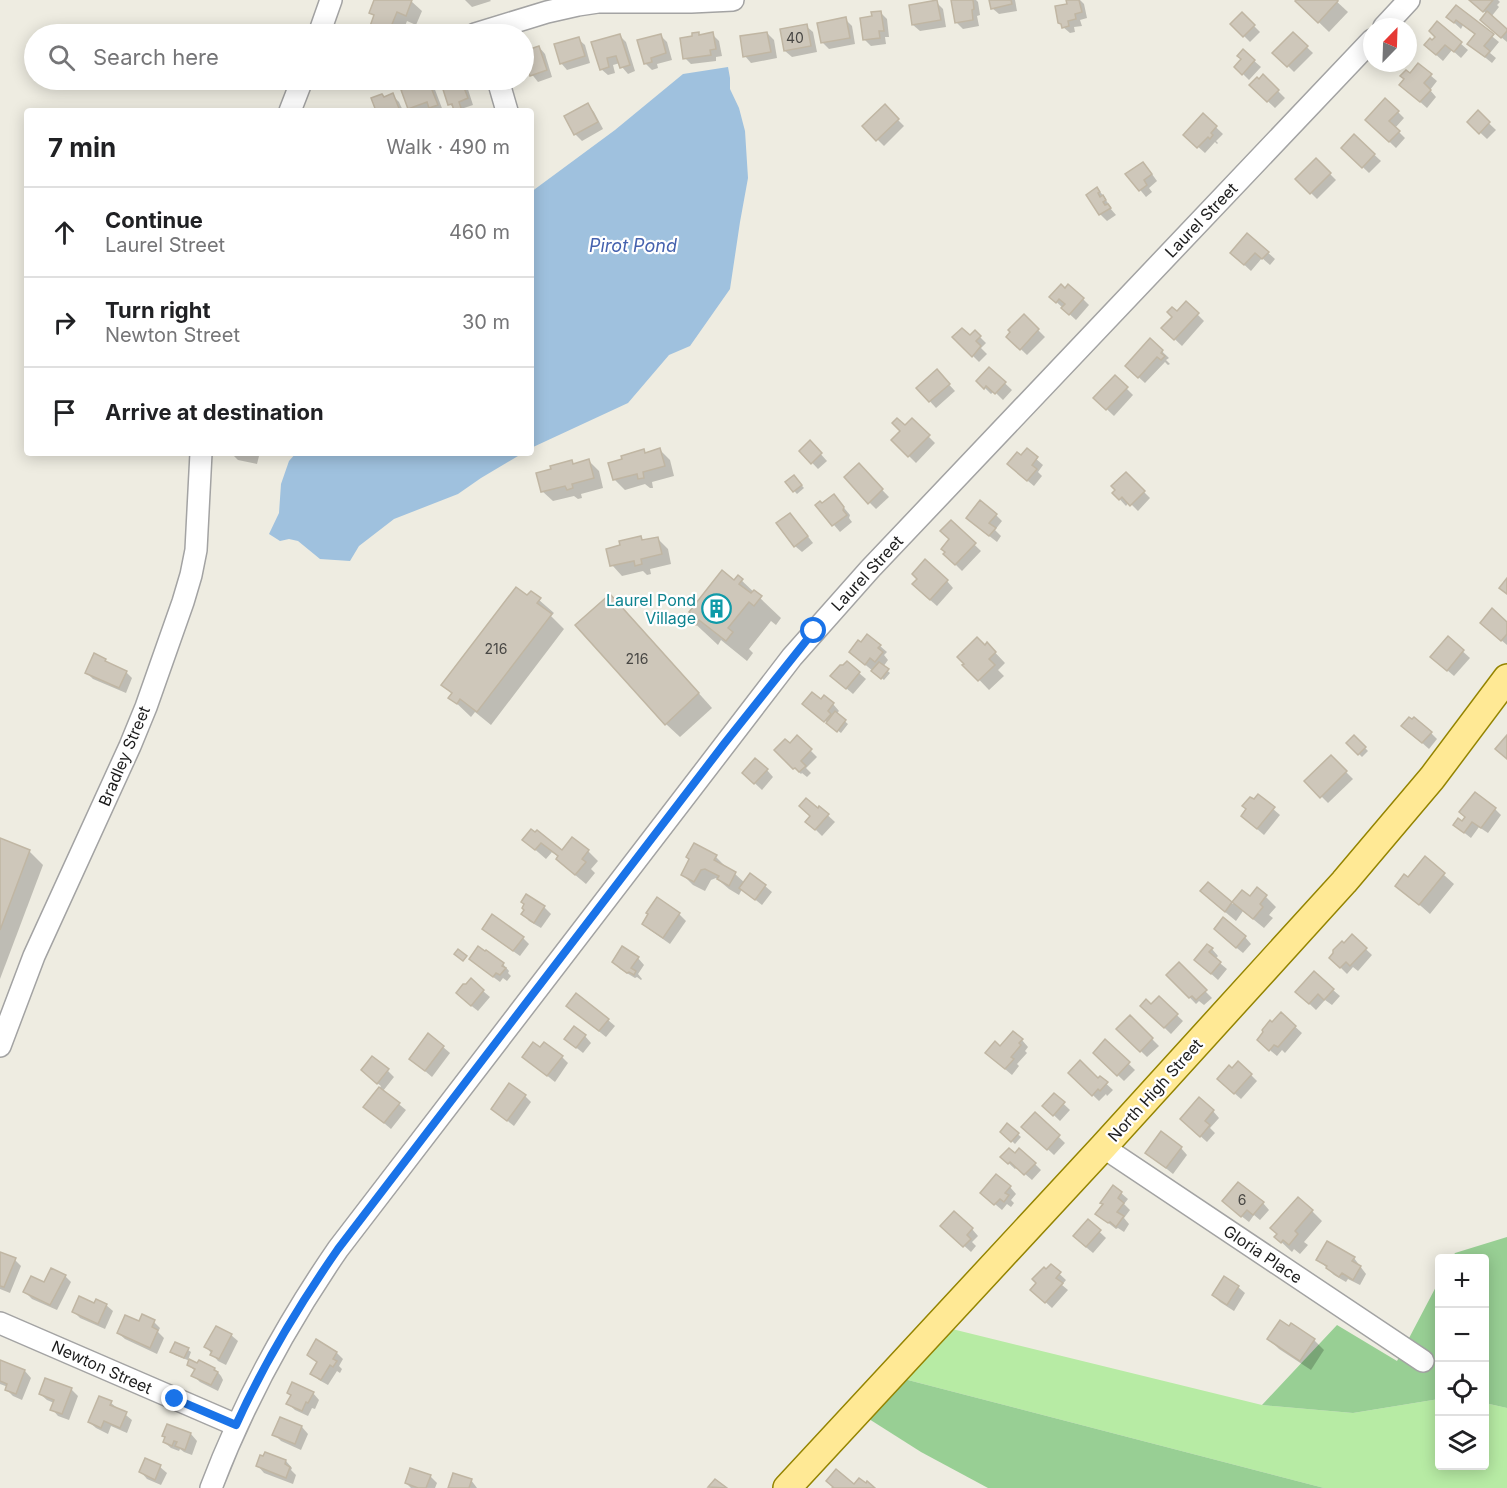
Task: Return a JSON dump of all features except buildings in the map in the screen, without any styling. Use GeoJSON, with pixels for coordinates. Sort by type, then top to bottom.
{"type":"FeatureCollection","features":[{"type":"Feature","properties":{"kind":"main road","name":"North High Street"},"geometry":{"type":"LineString","coordinates":[[787,1488],[1103,1147],[1359,865],[1432,778],[1507,678]]}},
{"type":"Feature","properties":{"kind":"street"},"geometry":{"type":"LineString","coordinates":[[323,24],[331,0]]}},
{"type":"Feature","properties":{"kind":"street"},"geometry":{"type":"LineString","coordinates":[[512,24],[547,12],[598,2],[733,0]]}},
{"type":"Feature","properties":{"kind":"street"},"geometry":{"type":"LineString","coordinates":[[1392,18],[1409,0]]}},
{"type":"Feature","properties":{"kind":"street","name":"Laurel Street"},"geometry":{"type":"LineString","coordinates":[[211,1488],[236,1425],[271,1354],[338,1249],[792,657],[870,569],[1363,49]]}},
{"type":"Feature","properties":{"kind":"street"},"geometry":{"type":"LineString","coordinates":[[291,108],[298,90]]}},
{"type":"Feature","properties":{"kind":"street"},"geometry":{"type":"LineString","coordinates":[[501,90],[506,108]]}},
{"type":"Feature","properties":{"kind":"street","name":"Bradley Street"},"geometry":{"type":"LineString","coordinates":[[0,1046],[38,946],[130,746],[183,602],[196,550],[201,456]]}},
{"type":"Feature","properties":{"kind":"street","name":"Gloria Place"},"geometry":{"type":"LineString","coordinates":[[1103,1147],[1423,1361]]}},
{"type":"Feature","properties":{"kind":"street","name":"Newton Street"},"geometry":{"type":"LineString","coordinates":[[0,1323],[236,1425]]}},
{"type":"Feature","properties":{"kind":"green space"},"geometry":{"type":"Polygon","coordinates":[[[1507,1237],[1507,1408],[1489,1404],[1489,1254],[1455,1253],[1507,1237]]]}},
{"type":"Feature","properties":{"kind":"green space"},"geometry":{"type":"Polygon","coordinates":[[[1435,1289],[1435,1400],[1353,1413],[1262,1405],[1337,1325],[1397,1361],[1435,1289]]]}},
{"type":"Feature","properties":{"kind":"green space"},"geometry":{"type":"Polygon","coordinates":[[[952,1329],[1262,1405],[1353,1413],[1435,1400],[1435,1470],[1489,1470],[1489,1404],[1507,1408],[1507,1488],[1324,1488],[904,1379],[952,1329]]]}},
{"type":"Feature","properties":{"kind":"green space"},"geometry":{"type":"Polygon","coordinates":[[[904,1379],[1324,1488],[988,1488],[921,1452],[869,1419],[904,1379]]]}},
{"type":"Feature","properties":{"kind":"water","name":"Pirot Pond"},"geometry":{"type":"Polygon","coordinates":[[[728,67],[730,89],[739,108],[745,131],[748,178],[730,289],[690,346],[669,355],[628,403],[534,447],[534,190],[615,130],[683,74],[728,67]]]}},
{"type":"Feature","properties":{"kind":"water"},"geometry":{"type":"Polygon","coordinates":[[[293,456],[518,456],[458,494],[394,519],[359,546],[350,561],[320,559],[298,541],[289,539],[280,541],[269,534],[279,513],[281,484],[289,461],[293,456]]]}},
{"type":"Feature","properties":{"kind":"place","name":"Laurel Pond Village"},"geometry":{"type":"Point","coordinates":[717,609]}},
{"type":"Feature","properties":{"kind":"route"},"geometry":{"type":"LineString","coordinates":[[175,1399],[236,1425],[271,1354],[338,1249],[724,744],[814,631]]}}]}
